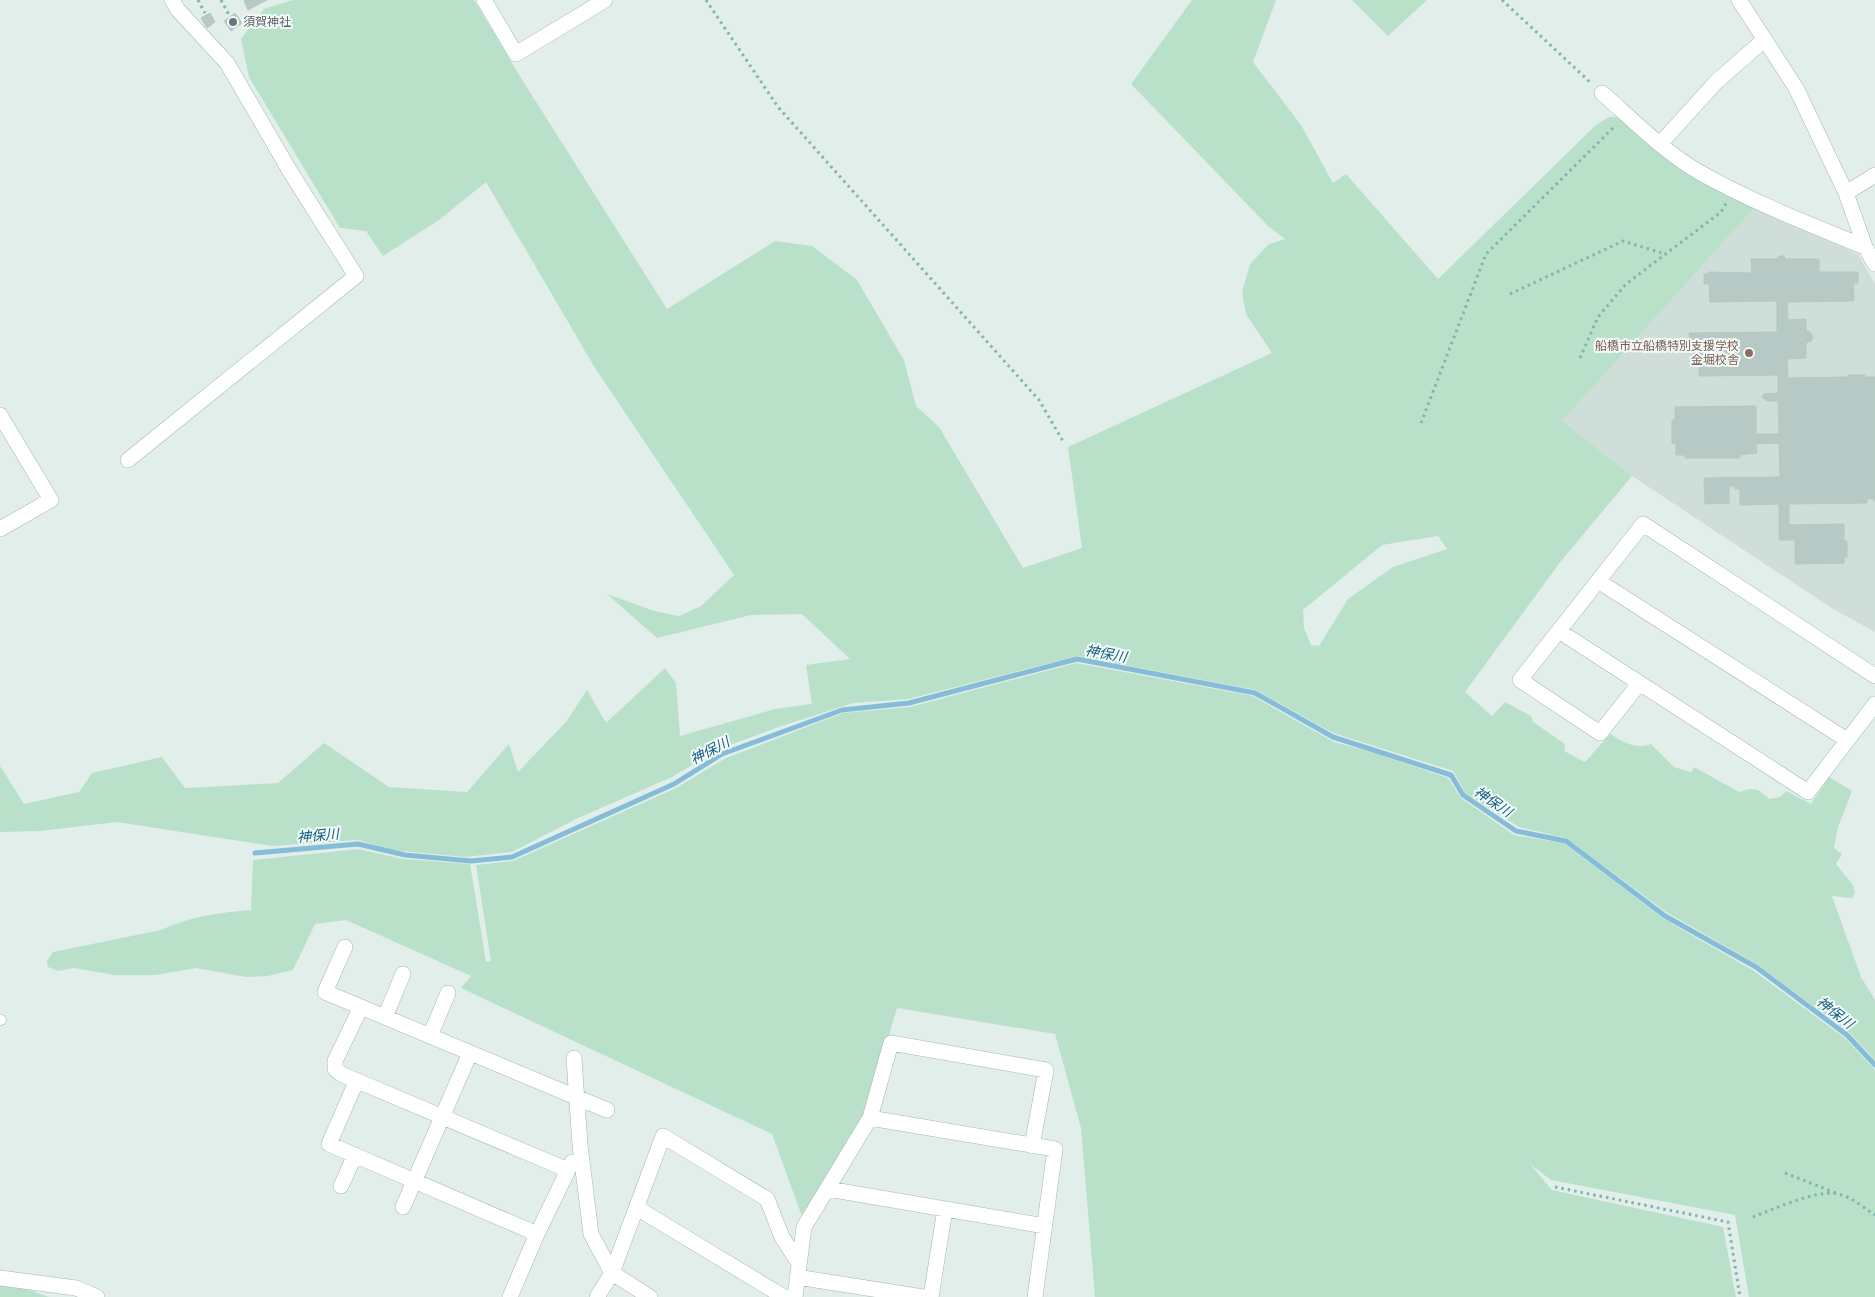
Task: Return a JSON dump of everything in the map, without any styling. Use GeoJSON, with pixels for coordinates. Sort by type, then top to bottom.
{"type":"FeatureCollection","features":[{"type":"Feature","properties":{"kind":"street"},"geometry":{"type":"LineString","coordinates":[[128,460],[356,276],[291,173],[227,63],[178,10],[172,0]]}},
{"type":"Feature","properties":{"kind":"street"},"geometry":{"type":"LineString","coordinates":[[484,0],[516,54],[606,0]]}},
{"type":"Feature","properties":{"kind":"street"},"geometry":{"type":"LineString","coordinates":[[1738,0],[1796,88],[1846,192],[1866,247],[1875,264]]}},
{"type":"Feature","properties":{"kind":"street"},"geometry":{"type":"LineString","coordinates":[[1660,144],[1716,82],[1764,40]]}},
{"type":"Feature","properties":{"kind":"street"},"geometry":{"type":"LineString","coordinates":[[1602,93],[1660,144],[1698,171],[1782,214],[1866,247]]}},
{"type":"Feature","properties":{"kind":"street"},"geometry":{"type":"LineString","coordinates":[[1846,192],[1875,175]]}},
{"type":"Feature","properties":{"kind":"street"},"geometry":{"type":"LineString","coordinates":[[0,415],[51,500],[0,529]]}},
{"type":"Feature","properties":{"kind":"street"},"geometry":{"type":"LineString","coordinates":[[1639,684],[1600,733],[1520,680],[1643,524],[1875,676]]}},
{"type":"Feature","properties":{"kind":"street"},"geometry":{"type":"LineString","coordinates":[[1598,581],[1847,740]]}},
{"type":"Feature","properties":{"kind":"street"},"geometry":{"type":"LineString","coordinates":[[1559,631],[1808,792],[1875,704]]}},
{"type":"Feature","properties":{"kind":"street"},"geometry":{"type":"LineString","coordinates":[[345,947],[325,992],[607,1110]]}},
{"type":"Feature","properties":{"kind":"street"},"geometry":{"type":"LineString","coordinates":[[385,1017],[403,974]]}},
{"type":"Feature","properties":{"kind":"street"},"geometry":{"type":"LineString","coordinates":[[430,1036],[448,993]]}},
{"type":"Feature","properties":{"kind":"street"},"geometry":{"type":"LineString","coordinates":[[361,1007],[335,1061],[335,1069],[340,1074],[568,1170]]}},
{"type":"Feature","properties":{"kind":"street"},"geometry":{"type":"LineString","coordinates":[[795,1297],[804,1227],[870,1118],[891,1043],[1046,1070],[1032,1146]]}},
{"type":"Feature","properties":{"kind":"street"},"geometry":{"type":"LineString","coordinates":[[403,1206],[470,1053]]}},
{"type":"Feature","properties":{"kind":"street"},"geometry":{"type":"LineString","coordinates":[[574,1058],[580,1145],[591,1234],[612,1273],[650,1297]]}},
{"type":"Feature","properties":{"kind":"street"},"geometry":{"type":"LineString","coordinates":[[356,1082],[329,1144],[537,1234]]}},
{"type":"Feature","properties":{"kind":"street"},"geometry":{"type":"LineString","coordinates":[[870,1118],[1055,1149],[1035,1297]]}},
{"type":"Feature","properties":{"kind":"street"},"geometry":{"type":"LineString","coordinates":[[597,1297],[612,1273],[663,1136],[767,1199],[797,1270]]}},
{"type":"Feature","properties":{"kind":"street"},"geometry":{"type":"LineString","coordinates":[[510,1297],[537,1234],[580,1145]]}},
{"type":"Feature","properties":{"kind":"street"},"geometry":{"type":"LineString","coordinates":[[341,1186],[355,1155]]}},
{"type":"Feature","properties":{"kind":"street"},"geometry":{"type":"LineString","coordinates":[[828,1189],[1045,1226]]}},
{"type":"Feature","properties":{"kind":"street"},"geometry":{"type":"LineString","coordinates":[[637,1208],[784,1297]]}},
{"type":"Feature","properties":{"kind":"street"},"geometry":{"type":"LineString","coordinates":[[931,1297],[946,1209]]}},
{"type":"Feature","properties":{"kind":"street"},"geometry":{"type":"LineString","coordinates":[[797,1270],[923,1297]]}},
{"type":"Feature","properties":{"kind":"street"},"geometry":{"type":"LineString","coordinates":[[0,1278],[76,1288],[97,1297]]}},
{"type":"Feature","properties":{"kind":"path"},"geometry":{"type":"LineString","coordinates":[[198,0],[205,13]]}},
{"type":"Feature","properties":{"kind":"path"},"geometry":{"type":"LineString","coordinates":[[221,0],[229,15]]}},
{"type":"Feature","properties":{"kind":"path"},"geometry":{"type":"LineString","coordinates":[[706,0],[778,107],[1039,400],[1064,443]]}},
{"type":"Feature","properties":{"kind":"path"},"geometry":{"type":"LineString","coordinates":[[1502,0],[1602,93]]}},
{"type":"Feature","properties":{"kind":"path"},"geometry":{"type":"LineString","coordinates":[[1421,423],[1486,254],[1621,120]]}},
{"type":"Feature","properties":{"kind":"path"},"geometry":{"type":"LineString","coordinates":[[1580,358],[1598,317],[1626,284],[1721,212],[1730,195]]}},
{"type":"Feature","properties":{"kind":"path"},"geometry":{"type":"LineString","coordinates":[[1510,294],[1623,241],[1665,254]]}},
{"type":"Feature","properties":{"kind":"path"},"geometry":{"type":"LineString","coordinates":[[1786,1173],[1856,1202],[1875,1215]]}},
{"type":"Feature","properties":{"kind":"path"},"geometry":{"type":"LineString","coordinates":[[1555,1187],[1728,1222],[1740,1297]]}},
{"type":"Feature","properties":{"kind":"path"},"geometry":{"type":"LineString","coordinates":[[1753,1217],[1820,1194],[1838,1194]]}},
{"type":"Feature","properties":{"kind":"shaded area","name":"船橋市立船橋特別支援学校 金堀校舎"},"geometry":{"type":"Polygon","coordinates":[[[1755,207],[1858,254],[1875,284],[1875,632],[1833,609],[1632,476],[1561,421],[1755,207]]]}},
{"type":"Feature","properties":{"kind":"green space"},"geometry":{"type":"Polygon","coordinates":[[[293,0],[474,0],[667,309],[775,241],[812,246],[857,280],[904,360],[916,406],[939,427],[1023,568],[1082,548],[1068,447],[1272,353],[1246,314],[1242,292],[1250,264],[1269,244],[1285,239],[1269,227],[1131,84],[1192,0],[1276,0],[1253,62],[1301,125],[1333,183],[1346,174],[1438,279],[1596,125],[1609,117],[1617,117],[1654,147],[1755,207],[1562,421],[1632,476],[1561,561],[1465,692],[1492,716],[1505,702],[1531,716],[1533,722],[1565,744],[1564,751],[1585,762],[1610,734],[1635,746],[1651,744],[1674,767],[1691,772],[1694,767],[1739,792],[1748,789],[1755,790],[1769,799],[1780,797],[1786,791],[1811,804],[1829,777],[1852,791],[1838,827],[1834,848],[1842,854],[1836,864],[1853,885],[1855,893],[1852,898],[1832,896],[1861,977],[1875,1000],[1875,1060],[1849,1032],[1755,963],[1666,912],[1566,838],[1519,827],[1466,794],[1453,771],[1333,733],[1256,690],[1078,656],[908,699],[853,703],[776,728],[719,749],[672,777],[576,819],[512,852],[465,857],[391,850],[358,840],[272,846],[117,822],[40,831],[0,832],[0,766],[24,804],[79,792],[92,773],[162,757],[185,788],[278,783],[324,743],[389,787],[467,792],[509,744],[518,772],[566,722],[587,690],[606,723],[665,668],[676,683],[680,736],[775,709],[812,704],[806,665],[850,659],[802,614],[751,615],[657,638],[607,594],[654,611],[679,616],[701,606],[734,575],[595,368],[486,182],[439,220],[383,256],[366,231],[340,228],[249,77],[241,39],[264,9],[293,0]],[[1438,536],[1382,545],[1303,610],[1304,628],[1311,645],[1319,646],[1348,599],[1393,567],[1447,549],[1438,536]]]}},
{"type":"Feature","properties":{"kind":"green space"},"geometry":{"type":"Polygon","coordinates":[[[1352,0],[1427,0],[1388,36],[1352,0]]]}},
{"type":"Feature","properties":{"kind":"green space"},"geometry":{"type":"Polygon","coordinates":[[[1076,663],[1253,696],[1334,742],[1372,752],[1448,778],[1461,798],[1514,835],[1564,843],[1664,919],[1754,971],[1846,1039],[1875,1070],[1875,1297],[1749,1297],[1735,1215],[1551,1180],[1530,1164],[1552,1190],[1723,1227],[1736,1297],[1095,1297],[1081,1128],[1055,1034],[897,1008],[863,1124],[803,1219],[772,1134],[461,988],[471,976],[346,920],[315,924],[293,970],[268,976],[246,977],[196,968],[156,975],[114,975],[74,968],[58,971],[48,967],[47,961],[53,952],[161,930],[171,925],[205,916],[251,910],[253,860],[358,849],[403,859],[470,864],[486,962],[491,961],[476,865],[513,861],[676,788],[726,758],[843,713],[910,707],[1076,663]]]}},
{"type":"Feature","properties":{"kind":"green space"},"geometry":{"type":"Polygon","coordinates":[[[1,1280],[49,1297],[0,1297],[1,1280]]]}},
{"type":"Feature","properties":{"kind":"building"},"geometry":{"type":"Polygon","coordinates":[[[267,0],[248,10],[244,1],[267,0]]]}},
{"type":"Feature","properties":{"kind":"building"},"geometry":{"type":"Polygon","coordinates":[[[210,13],[215,22],[207,28],[201,18],[210,13]]]}},
{"type":"Feature","properties":{"kind":"building","name":"須賀神社"},"geometry":{"type":"Polygon","coordinates":[[[235,13],[242,23],[231,31],[224,21],[235,13]]]}},
{"type":"Feature","properties":{"kind":"building"},"geometry":{"type":"Polygon","coordinates":[[[1779,256],[1784,256],[1785,259],[1819,259],[1819,272],[1858,272],[1858,283],[1853,283],[1854,301],[1787,302],[1788,320],[1806,319],[1806,331],[1810,332],[1813,337],[1811,341],[1806,343],[1806,358],[1787,359],[1788,378],[1848,377],[1848,375],[1875,377],[1875,502],[1874,499],[1867,499],[1867,503],[1789,504],[1789,525],[1844,524],[1844,541],[1847,541],[1847,557],[1844,557],[1844,563],[1795,564],[1795,540],[1779,540],[1779,504],[1740,505],[1740,489],[1735,489],[1735,486],[1729,486],[1729,503],[1705,504],[1704,478],[1780,477],[1779,443],[1756,444],[1757,453],[1740,455],[1740,458],[1685,458],[1685,455],[1676,455],[1676,443],[1672,443],[1672,420],[1675,420],[1675,407],[1756,406],[1756,434],[1779,434],[1778,401],[1767,401],[1762,397],[1764,394],[1778,393],[1778,375],[1699,376],[1699,349],[1690,349],[1689,333],[1777,332],[1777,301],[1710,302],[1709,284],[1704,284],[1704,274],[1709,274],[1709,272],[1752,273],[1751,259],[1777,259],[1779,256]]]}},
{"type":"Feature","properties":{"kind":"waterway","name":"神保川"},"geometry":{"type":"LineString","coordinates":[[255,853],[358,844],[405,855],[471,861],[512,857],[674,784],[722,754],[842,710],[909,703],[1077,659],[1255,693],[1333,737],[1451,775],[1463,795],[1516,831],[1566,841],[1665,916],[1756,967],[1847,1035],[1875,1065]]}},
{"type":"Feature","properties":{"kind":"place","name":"須賀神社"},"geometry":{"type":"Point","coordinates":[233,22]}},
{"type":"Feature","properties":{"kind":"place","name":"船橋市立船橋特別支援学校 金堀校舎"},"geometry":{"type":"Point","coordinates":[1749,353]}}]}
